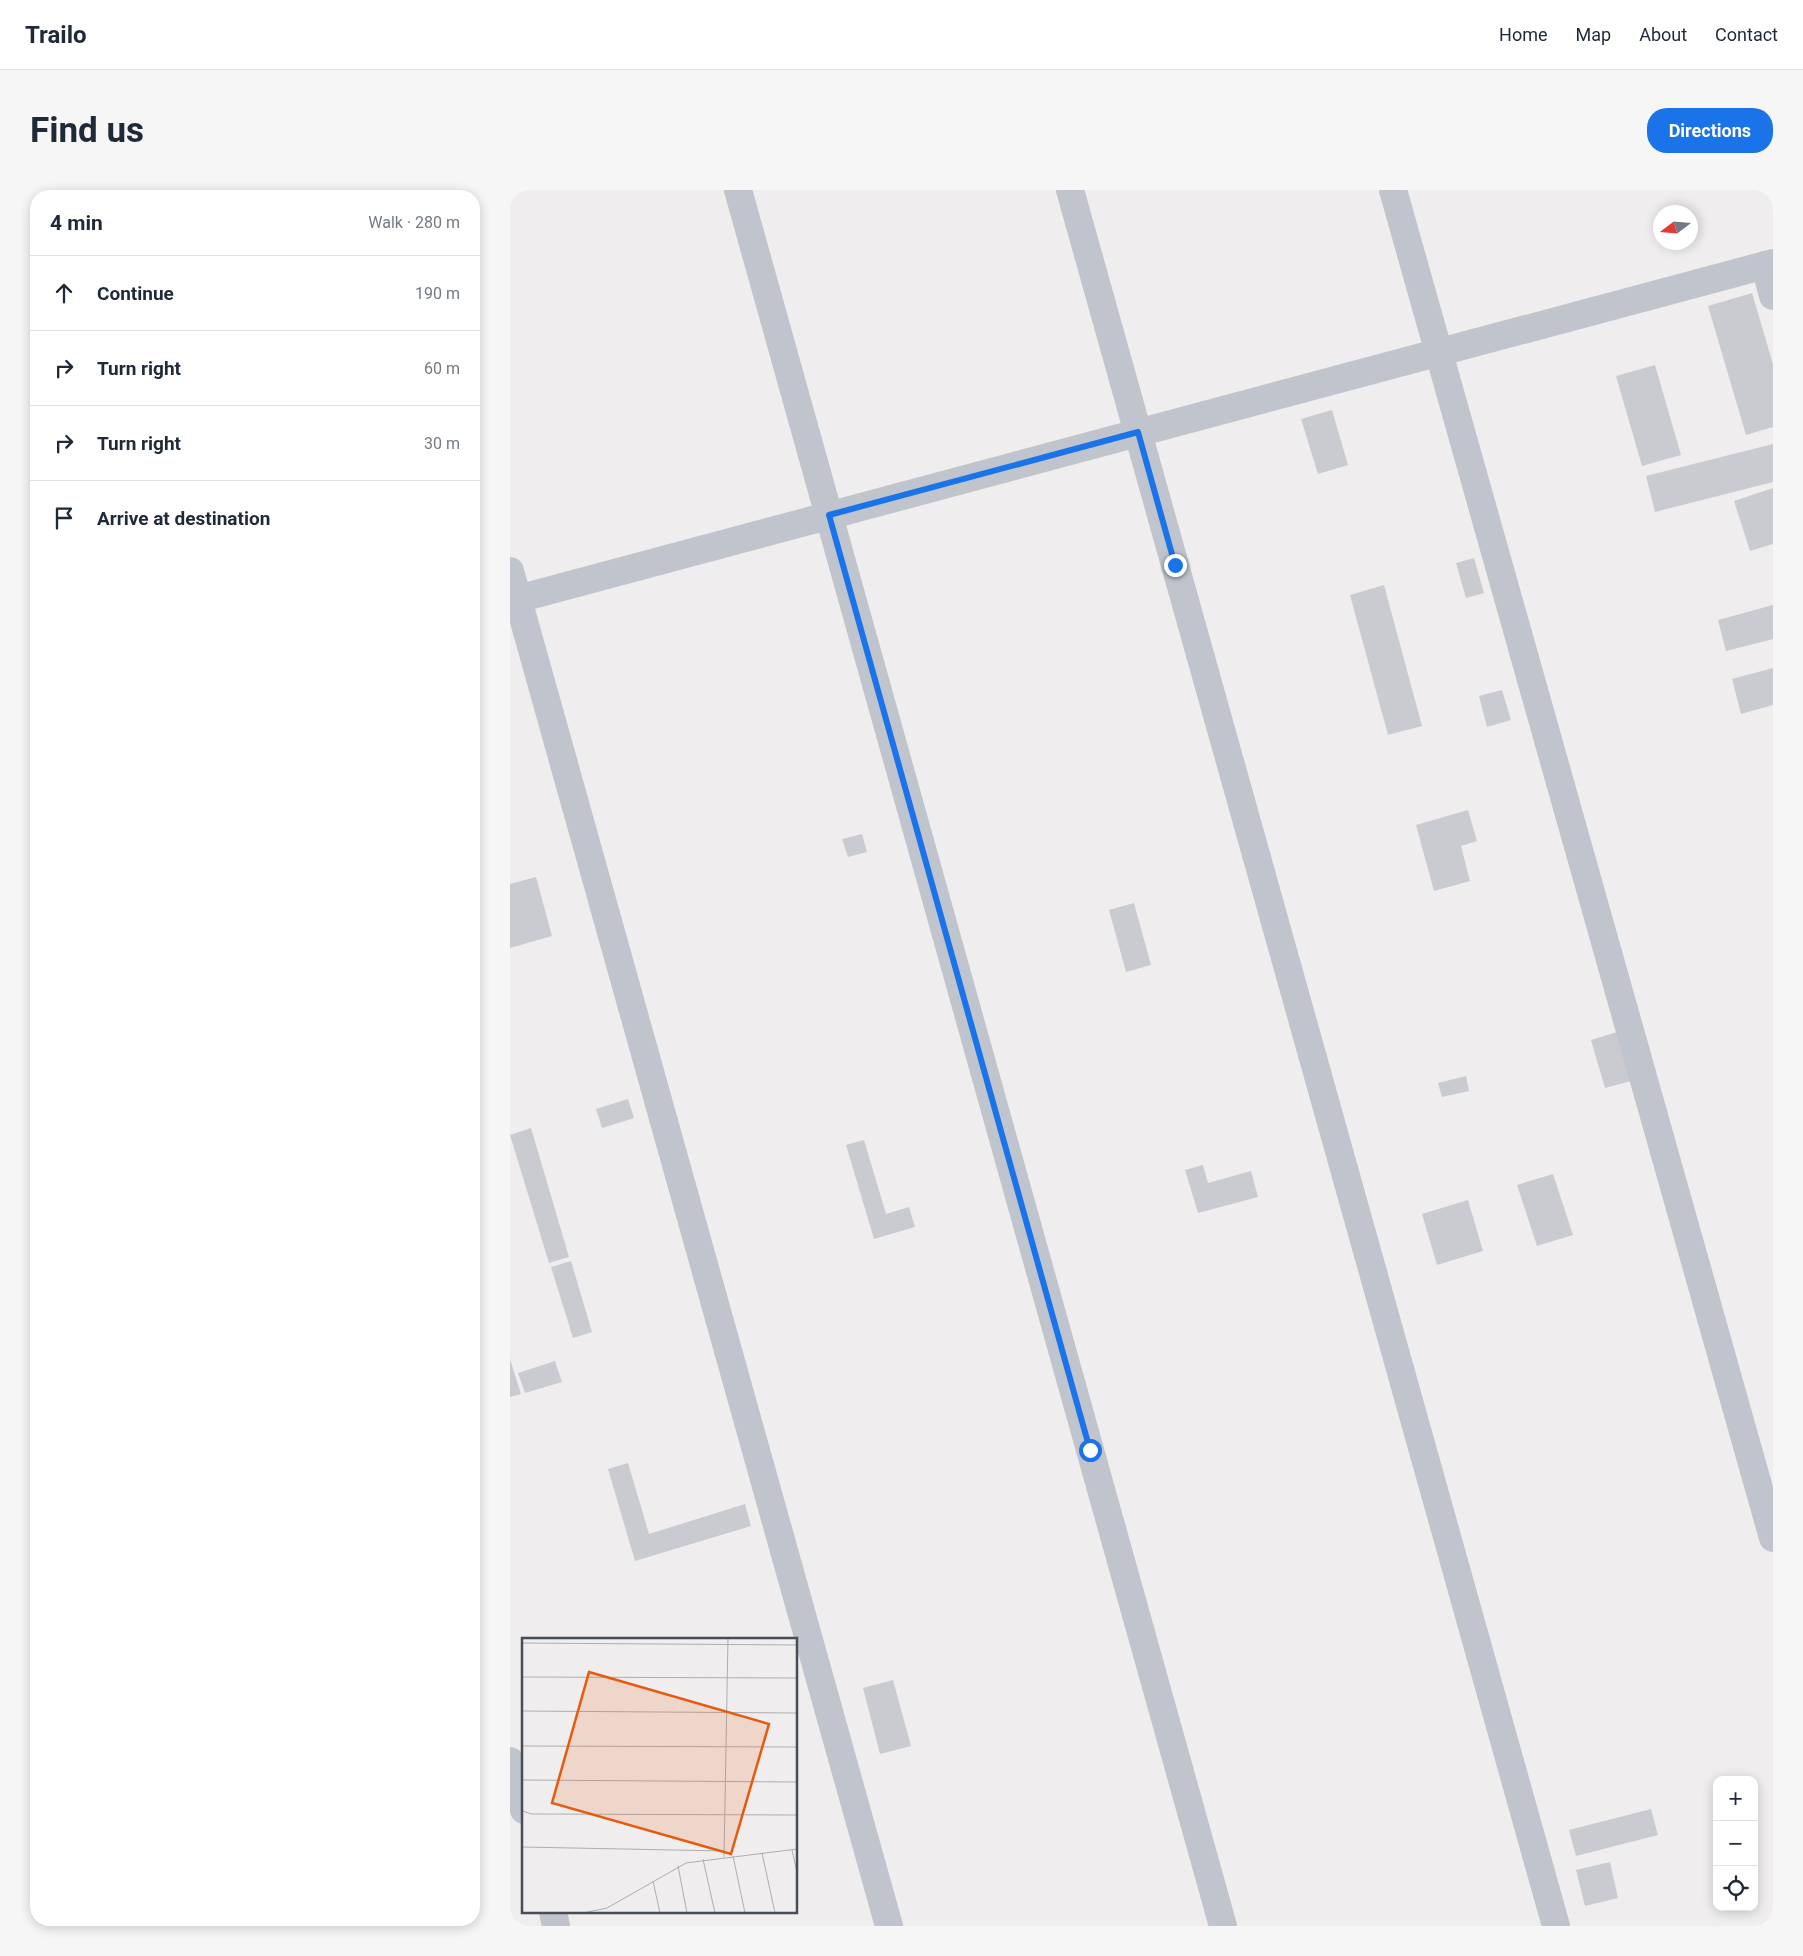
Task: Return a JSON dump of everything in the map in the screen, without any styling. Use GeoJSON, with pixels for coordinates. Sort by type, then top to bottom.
{"type":"FeatureCollection","features":[{"type":"Feature","properties":{"kind":"street"},"geometry":{"type":"LineString","coordinates":[[738,190],[1223,1926]]}},
{"type":"Feature","properties":{"kind":"street"},"geometry":{"type":"LineString","coordinates":[[1070,190],[1556,1926]]}},
{"type":"Feature","properties":{"kind":"street"},"geometry":{"type":"LineString","coordinates":[[1393,190],[1773,1538]]}},
{"type":"Feature","properties":{"kind":"street"},"geometry":{"type":"LineString","coordinates":[[514,600],[1769,264],[1773,296]]}},
{"type":"Feature","properties":{"kind":"street"},"geometry":{"type":"LineString","coordinates":[[510,571],[514,600],[889,1926]]}},
{"type":"Feature","properties":{"kind":"street"},"geometry":{"type":"LineString","coordinates":[[510,1761],[522,1803]]}},
{"type":"Feature","properties":{"kind":"building"},"geometry":{"type":"Polygon","coordinates":[[[1752,293],[1773,364],[1773,427],[1746,435],[1708,306],[1752,293]]]}},
{"type":"Feature","properties":{"kind":"building"},"geometry":{"type":"Polygon","coordinates":[[[1655,365],[1681,455],[1642,466],[1616,376],[1655,365]]]}},
{"type":"Feature","properties":{"kind":"building"},"geometry":{"type":"Polygon","coordinates":[[[1332,410],[1348,465],[1318,474],[1301,419],[1332,410]]]}},
{"type":"Feature","properties":{"kind":"building"},"geometry":{"type":"Polygon","coordinates":[[[1773,444],[1773,482],[1655,512],[1646,476],[1773,444]]]}},
{"type":"Feature","properties":{"kind":"building"},"geometry":{"type":"Polygon","coordinates":[[[1773,488],[1773,544],[1750,551],[1734,501],[1773,488]]]}},
{"type":"Feature","properties":{"kind":"building"},"geometry":{"type":"Polygon","coordinates":[[[1474,558],[1484,593],[1466,598],[1456,563],[1474,558]]]}},
{"type":"Feature","properties":{"kind":"building"},"geometry":{"type":"Polygon","coordinates":[[[1384,585],[1422,726],[1388,735],[1350,595],[1384,585]]]}},
{"type":"Feature","properties":{"kind":"building"},"geometry":{"type":"Polygon","coordinates":[[[1773,605],[1773,639],[1726,651],[1718,620],[1773,605]]]}},
{"type":"Feature","properties":{"kind":"building"},"geometry":{"type":"Polygon","coordinates":[[[1773,668],[1773,705],[1741,714],[1732,679],[1773,668]]]}},
{"type":"Feature","properties":{"kind":"building"},"geometry":{"type":"Polygon","coordinates":[[[1502,690],[1511,720],[1487,727],[1479,696],[1502,690]]]}},
{"type":"Feature","properties":{"kind":"building"},"geometry":{"type":"Polygon","coordinates":[[[1468,810],[1477,841],[1461,846],[1470,881],[1434,891],[1416,825],[1468,810]]]}},
{"type":"Feature","properties":{"kind":"building"},"geometry":{"type":"Polygon","coordinates":[[[862,834],[867,852],[848,857],[842,839],[862,834]]]}},
{"type":"Feature","properties":{"kind":"building"},"geometry":{"type":"Polygon","coordinates":[[[536,877],[552,936],[510,948],[510,884],[536,877]]]}},
{"type":"Feature","properties":{"kind":"building"},"geometry":{"type":"Polygon","coordinates":[[[1134,903],[1151,965],[1126,972],[1109,910],[1134,903]]]}},
{"type":"Feature","properties":{"kind":"building"},"geometry":{"type":"Polygon","coordinates":[[[1617,1032],[1631,1081],[1605,1088],[1591,1040],[1617,1032]]]}},
{"type":"Feature","properties":{"kind":"building"},"geometry":{"type":"Polygon","coordinates":[[[1466,1076],[1469,1091],[1442,1097],[1438,1083],[1466,1076]]]}},
{"type":"Feature","properties":{"kind":"building"},"geometry":{"type":"Polygon","coordinates":[[[628,1099],[634,1118],[602,1128],[596,1109],[628,1099]]]}},
{"type":"Feature","properties":{"kind":"building"},"geometry":{"type":"Polygon","coordinates":[[[531,1128],[569,1257],[549,1263],[510,1135],[531,1128]]]}},
{"type":"Feature","properties":{"kind":"building"},"geometry":{"type":"Polygon","coordinates":[[[864,1140],[886,1214],[909,1207],[915,1227],[874,1239],[846,1145],[864,1140]]]}},
{"type":"Feature","properties":{"kind":"building"},"geometry":{"type":"Polygon","coordinates":[[[1203,1165],[1208,1183],[1251,1171],[1258,1197],[1198,1213],[1185,1170],[1203,1165]]]}},
{"type":"Feature","properties":{"kind":"building"},"geometry":{"type":"Polygon","coordinates":[[[1553,1174],[1573,1235],[1537,1246],[1517,1185],[1553,1174]]]}},
{"type":"Feature","properties":{"kind":"building"},"geometry":{"type":"Polygon","coordinates":[[[1468,1200],[1483,1251],[1437,1265],[1422,1214],[1468,1200]]]}},
{"type":"Feature","properties":{"kind":"building"},"geometry":{"type":"Polygon","coordinates":[[[571,1261],[592,1332],[573,1338],[551,1267],[571,1261]]]}},
{"type":"Feature","properties":{"kind":"building"},"geometry":{"type":"Polygon","coordinates":[[[510,1359],[521,1394],[510,1397],[510,1359]]]}},
{"type":"Feature","properties":{"kind":"building"},"geometry":{"type":"Polygon","coordinates":[[[555,1361],[562,1382],[525,1393],[518,1373],[555,1361]]]}},
{"type":"Feature","properties":{"kind":"building"},"geometry":{"type":"Polygon","coordinates":[[[628,1463],[649,1534],[745,1504],[751,1526],[635,1561],[608,1469],[628,1463]]]}},
{"type":"Feature","properties":{"kind":"building"},"geometry":{"type":"Polygon","coordinates":[[[893,1680],[911,1746],[880,1754],[863,1688],[893,1680]]]}},
{"type":"Feature","properties":{"kind":"building"},"geometry":{"type":"Polygon","coordinates":[[[1651,1809],[1658,1835],[1576,1856],[1569,1830],[1651,1809]]]}},
{"type":"Feature","properties":{"kind":"building"},"geometry":{"type":"Polygon","coordinates":[[[1610,1862],[1618,1898],[1585,1906],[1576,1870],[1610,1862]]]}},
{"type":"Feature","properties":{"kind":"route"},"geometry":{"type":"LineString","coordinates":[[1090,1450],[829,515],[1138,432],[1175,565]]}}]}
